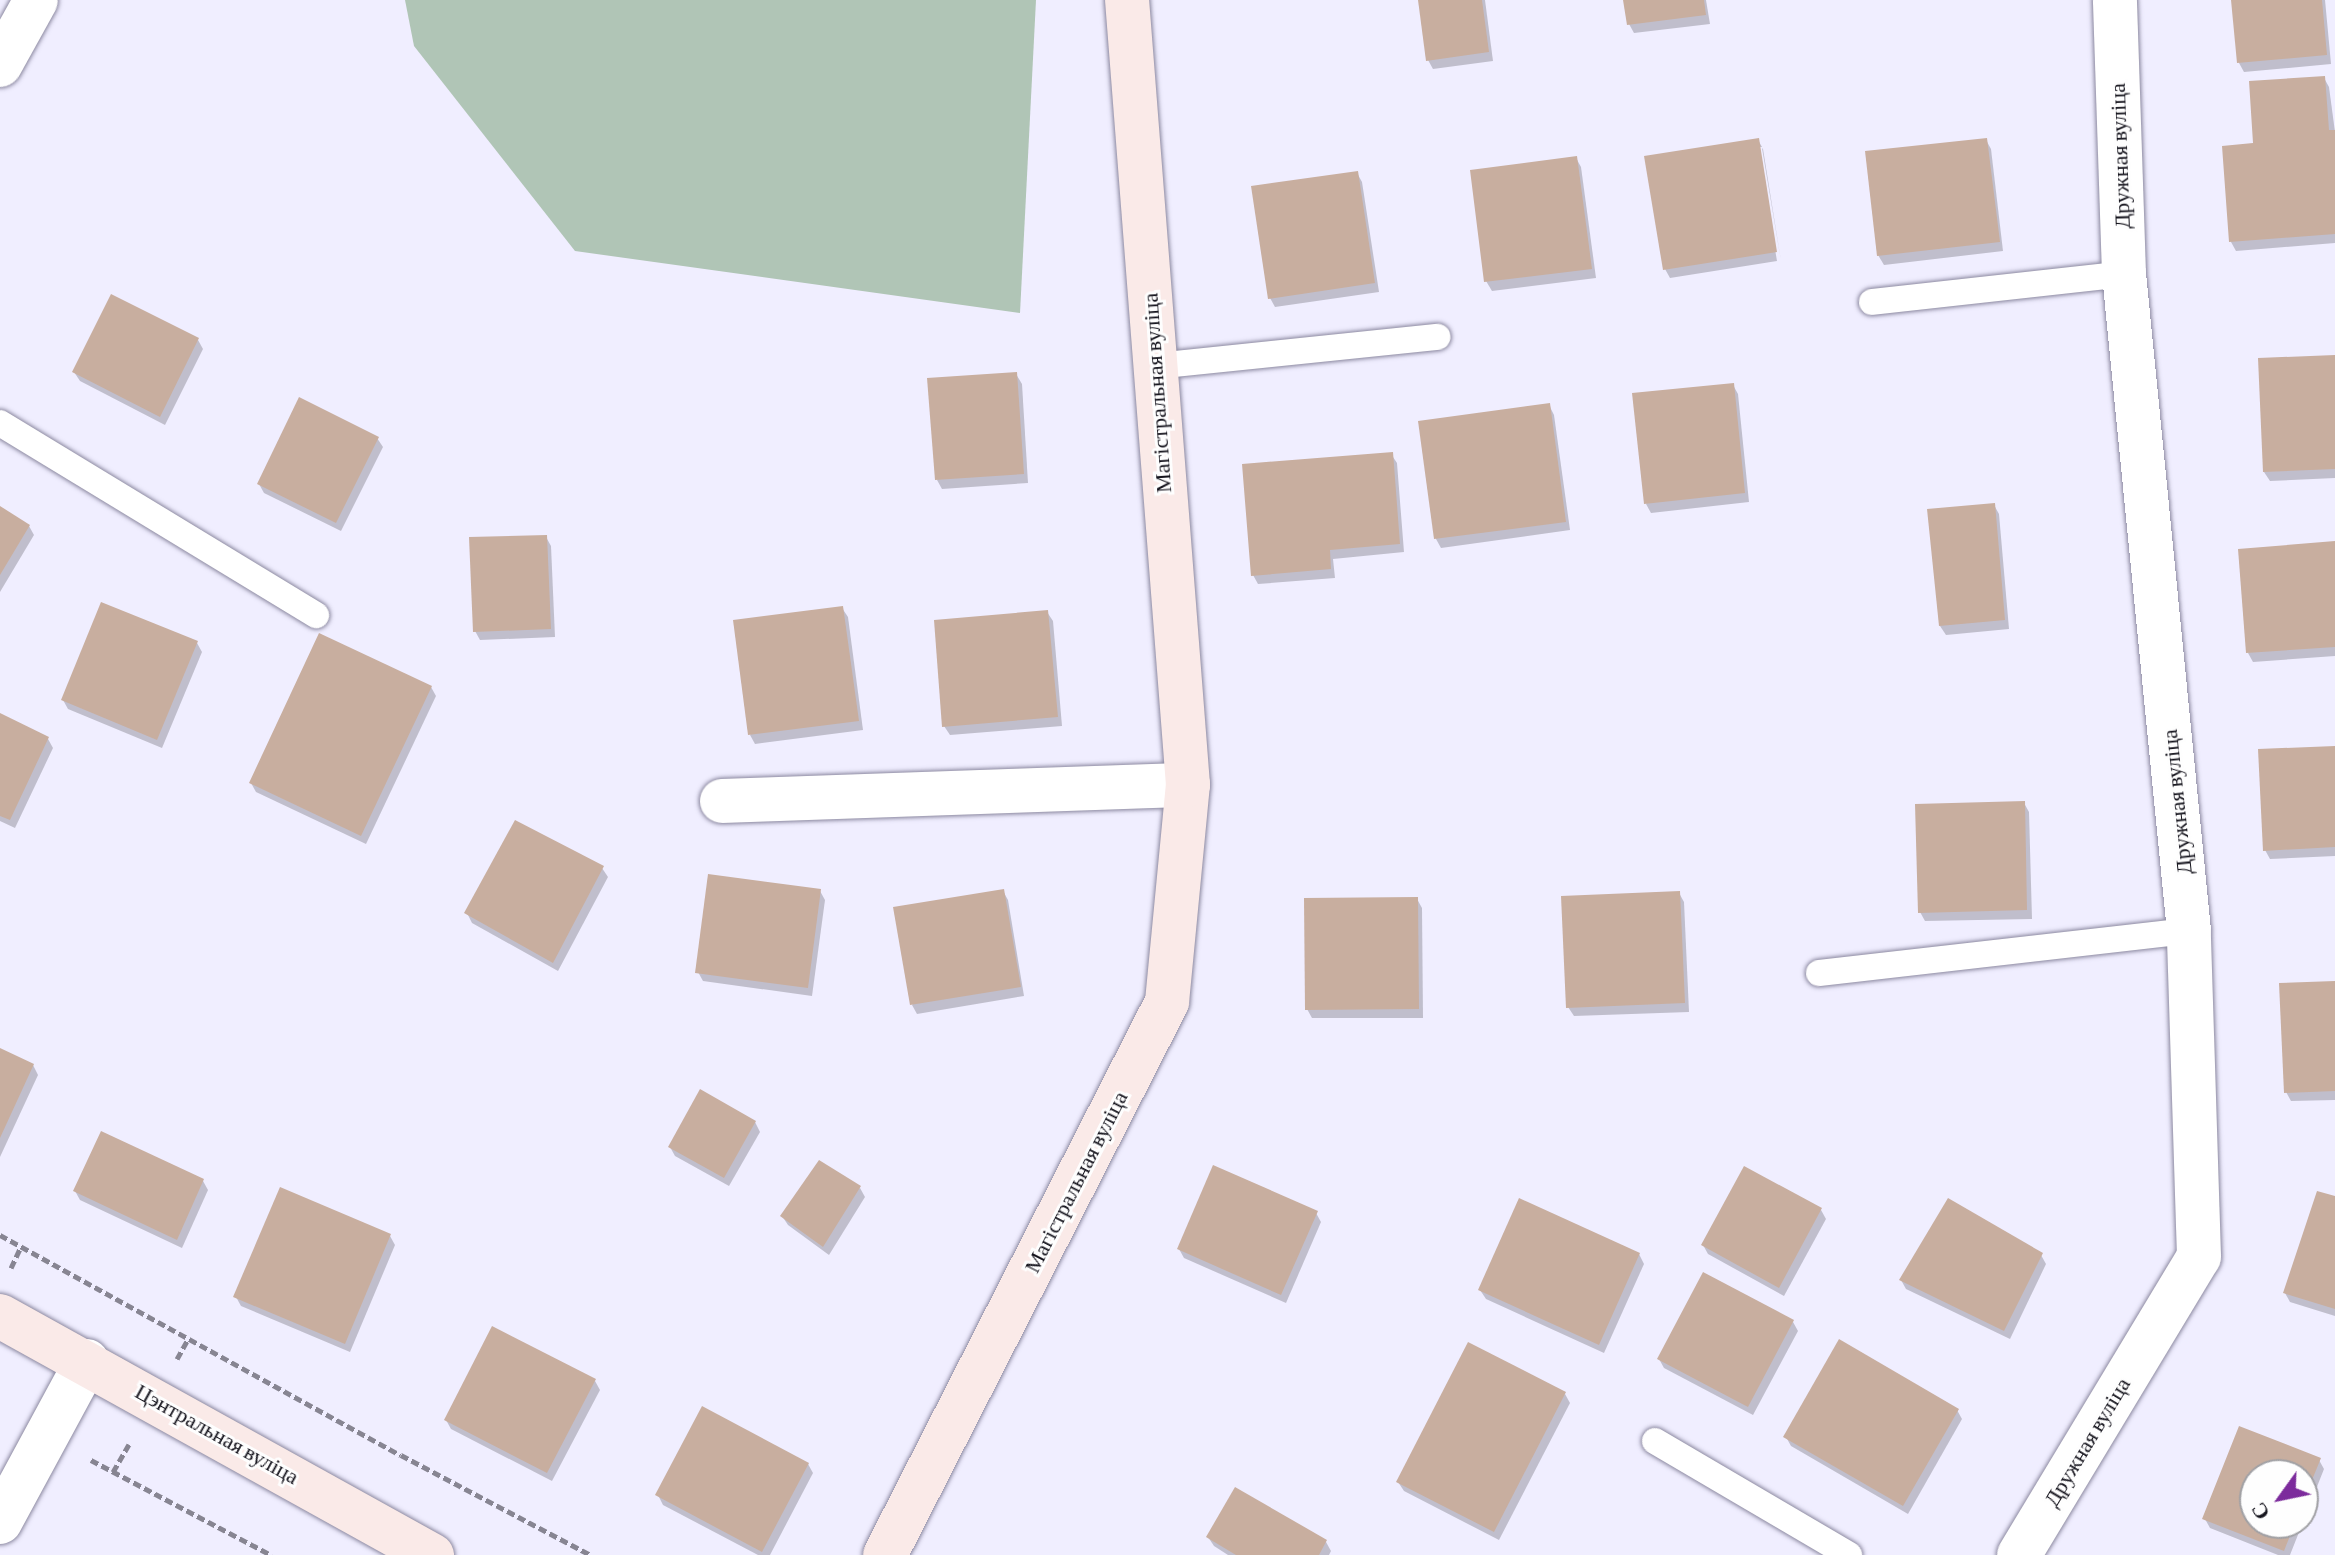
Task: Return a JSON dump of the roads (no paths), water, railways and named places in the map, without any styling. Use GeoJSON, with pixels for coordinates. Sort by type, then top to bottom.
{"type":"FeatureCollection","features":[{"type":"Feature","properties":{"kind":"street","name":"Магістральная вуліца"},"geometry":{"type":"LineString","coordinates":[[885,1555],[1167,1002],[1188,785],[1127,0]]}},
{"type":"Feature","properties":{"kind":"street","name":"Дружная вуліца"},"geometry":{"type":"LineString","coordinates":[[2019,1555],[2199,1257],[2189,931],[2124,274],[2115,0]]}},
{"type":"Feature","properties":{"kind":"street"},"geometry":{"type":"LineString","coordinates":[[0,65],[19,13]]}},
{"type":"Feature","properties":{"kind":"street"},"geometry":{"type":"LineString","coordinates":[[722,801],[1188,785]]}},
{"type":"Feature","properties":{"kind":"street","name":"Цэнтральная вуліца"},"geometry":{"type":"LineString","coordinates":[[0,1316],[87,1361],[432,1555]]}},
{"type":"Feature","properties":{"kind":"street"},"geometry":{"type":"LineString","coordinates":[[0,1522],[87,1361]]}},
{"type":"Feature","properties":{"kind":"lane"},"geometry":{"type":"LineString","coordinates":[[1872,302],[2124,274]]}},
{"type":"Feature","properties":{"kind":"lane"},"geometry":{"type":"LineString","coordinates":[[1155,366],[1438,337]]}},
{"type":"Feature","properties":{"kind":"lane"},"geometry":{"type":"LineString","coordinates":[[0,423],[316,615]]}},
{"type":"Feature","properties":{"kind":"lane"},"geometry":{"type":"LineString","coordinates":[[1819,973],[2189,931]]}},
{"type":"Feature","properties":{"kind":"lane"},"geometry":{"type":"LineString","coordinates":[[1655,1441],[1849,1555]]}}]}
